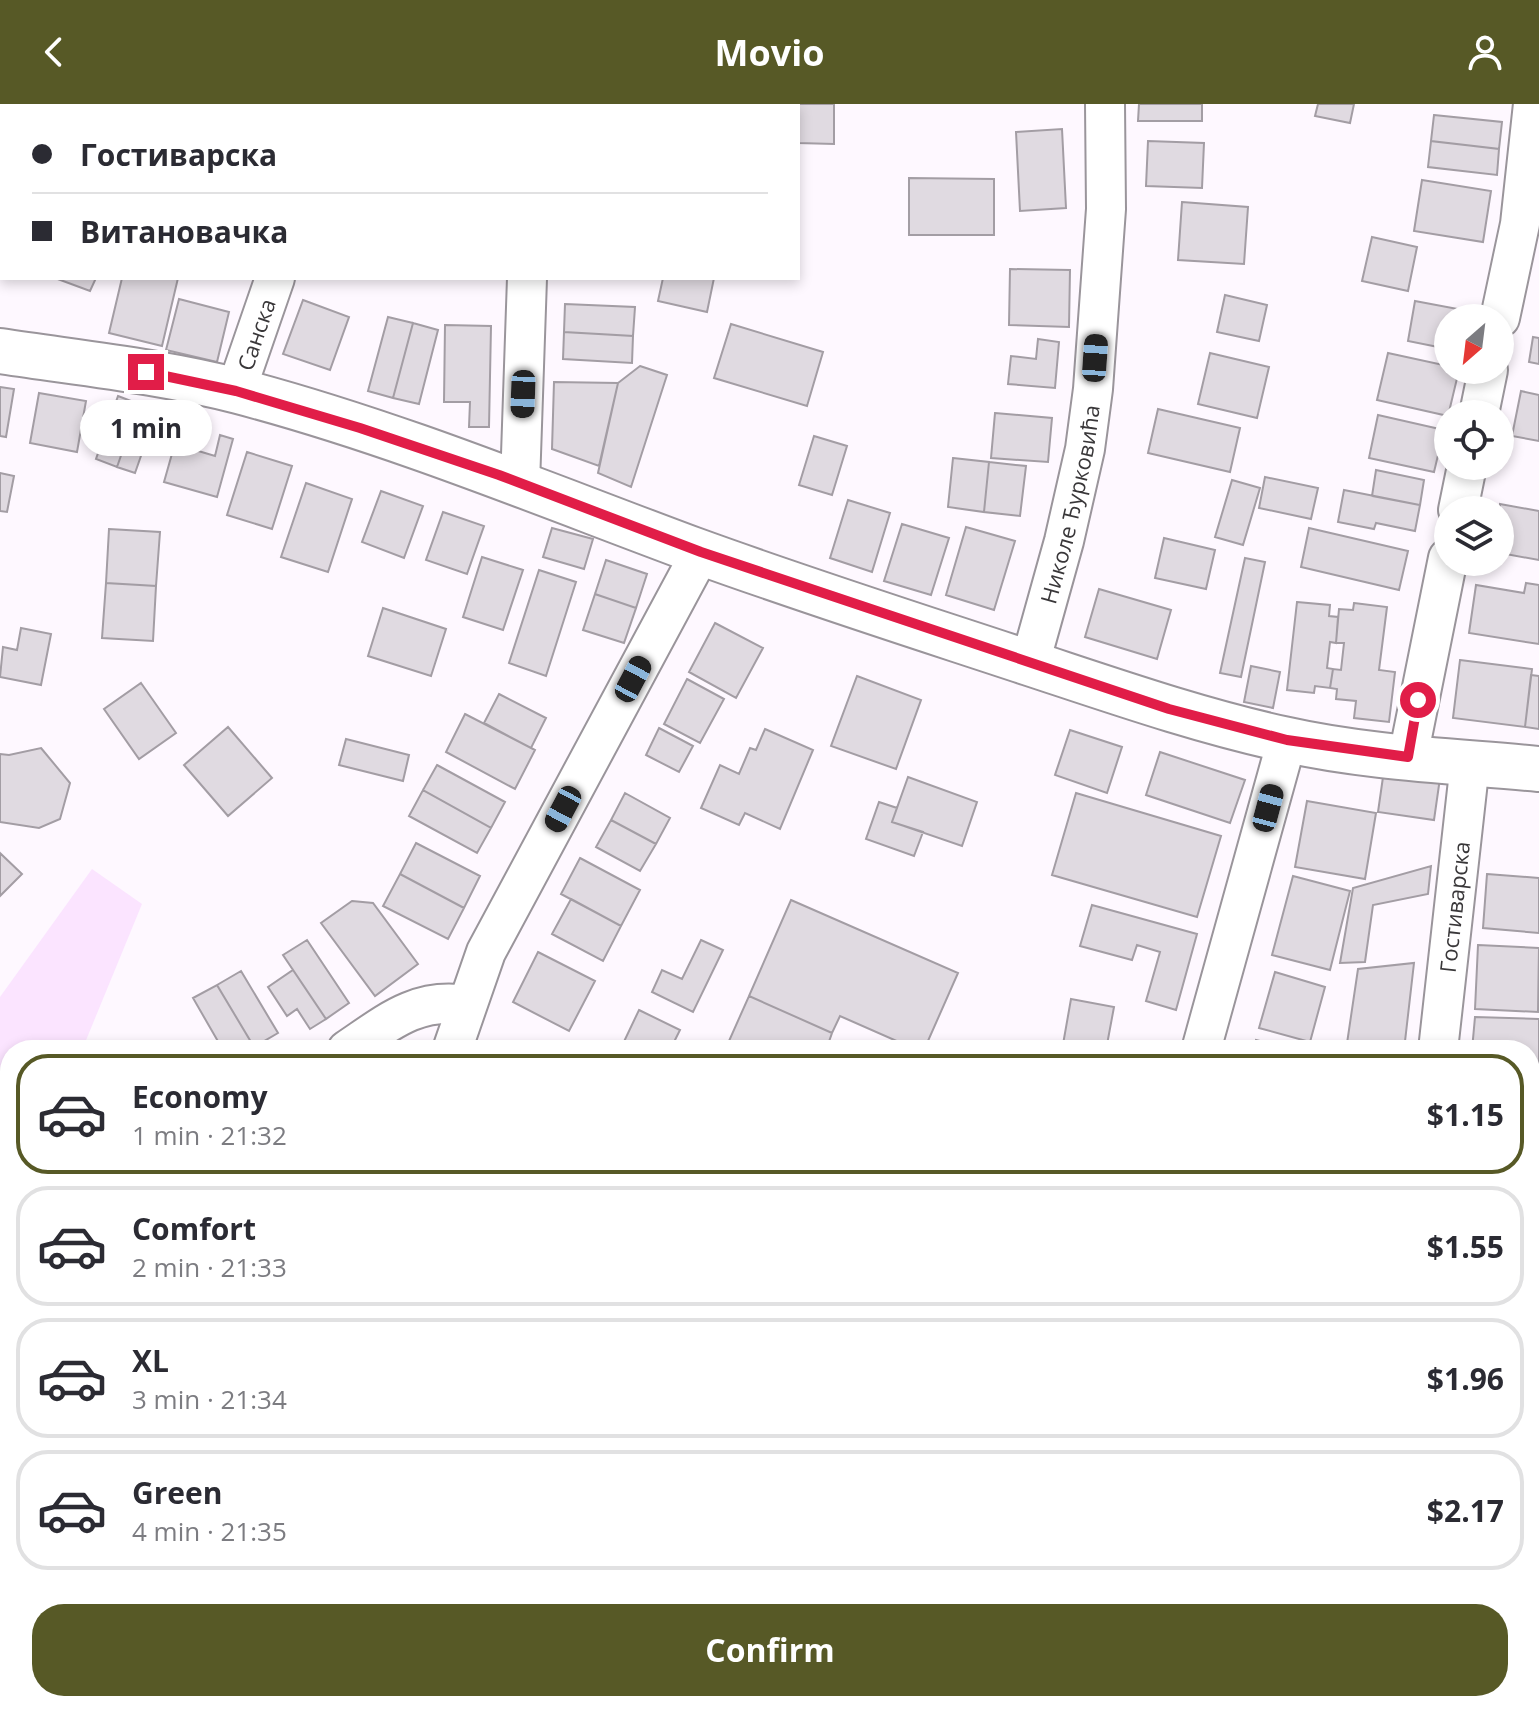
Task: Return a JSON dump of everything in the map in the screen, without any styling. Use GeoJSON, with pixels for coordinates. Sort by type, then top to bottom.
{"type":"FeatureCollection","features":[{"type":"Feature","properties":{"kind":"street","name":"Николе Ђурковића"},"geometry":{"type":"LineString","coordinates":[[1030,663],[1064,541],[1085,449],[1093,389],[1106,209],[1105,104]]}},
{"type":"Feature","properties":{"kind":"street"},"geometry":{"type":"LineString","coordinates":[[1503,304],[1520,224],[1533,104]]}},
{"type":"Feature","properties":{"kind":"street","name":"Санска"},"geometry":{"type":"LineString","coordinates":[[236,391],[274,280]]}},
{"type":"Feature","properties":{"kind":"street"},"geometry":{"type":"LineString","coordinates":[[520,484],[527,280]]}},
{"type":"Feature","properties":{"kind":"street"},"geometry":{"type":"LineString","coordinates":[[0,351],[146,372],[236,391],[360,428],[701,552],[1169,709],[1287,740],[1408,757],[1539,769]]}},
{"type":"Feature","properties":{"kind":"street"},"geometry":{"type":"LineString","coordinates":[[455,1040],[486,952],[701,552]]}},
{"type":"Feature","properties":{"kind":"street"},"geometry":{"type":"LineString","coordinates":[[1408,757],[1444,576]]}},
{"type":"Feature","properties":{"kind":"street"},"geometry":{"type":"LineString","coordinates":[[1204,1040],[1287,740]]}},
{"type":"Feature","properties":{"kind":"street","name":"Гостиварска"},"geometry":{"type":"LineString","coordinates":[[1439,1040],[1470,763]]}},
{"type":"Feature","properties":{"kind":"street"},"geometry":{"type":"LineString","coordinates":[[362,1040],[391,1021],[426,1005],[447,1002],[466,1005]]}},
{"type":"Feature","properties":{"kind":"shaded area"},"geometry":{"type":"Polygon","coordinates":[[[92,869],[142,904],[86,1040],[0,1040],[0,997],[92,869]]]}},
{"type":"Feature","properties":{"kind":"building"},"geometry":{"type":"Polygon","coordinates":[[[800,104],[834,104],[834,144],[800,143],[800,104]]]}},
{"type":"Feature","properties":{"kind":"building"},"geometry":{"type":"Polygon","coordinates":[[[1139,104],[1202,104],[1202,121],[1138,121],[1139,104]]]}},
{"type":"Feature","properties":{"kind":"building"},"geometry":{"type":"Polygon","coordinates":[[[1318,104],[1354,104],[1350,123],[1315,116],[1318,104]]]}},
{"type":"Feature","properties":{"kind":"building"},"geometry":{"type":"Polygon","coordinates":[[[1434,115],[1502,122],[1499,149],[1431,141],[1434,115]]]}},
{"type":"Feature","properties":{"kind":"building"},"geometry":{"type":"Polygon","coordinates":[[[1062,129],[1066,208],[1020,211],[1016,132],[1062,129]]]}},
{"type":"Feature","properties":{"kind":"building"},"geometry":{"type":"Polygon","coordinates":[[[1148,141],[1204,143],[1202,188],[1146,186],[1148,141]]]}},
{"type":"Feature","properties":{"kind":"building"},"geometry":{"type":"Polygon","coordinates":[[[1431,141],[1499,149],[1497,175],[1428,167],[1431,141]]]}},
{"type":"Feature","properties":{"kind":"building"},"geometry":{"type":"Polygon","coordinates":[[[909,178],[994,179],[994,235],[909,235],[909,178]]]}},
{"type":"Feature","properties":{"kind":"building"},"geometry":{"type":"Polygon","coordinates":[[[1422,180],[1491,191],[1483,242],[1414,231],[1422,180]]]}},
{"type":"Feature","properties":{"kind":"building"},"geometry":{"type":"Polygon","coordinates":[[[1182,202],[1248,207],[1244,264],[1178,260],[1182,202]]]}},
{"type":"Feature","properties":{"kind":"building"},"geometry":{"type":"Polygon","coordinates":[[[1372,237],[1417,247],[1408,291],[1362,281],[1372,237]]]}},
{"type":"Feature","properties":{"kind":"building"},"geometry":{"type":"Polygon","coordinates":[[[1010,269],[1070,270],[1069,327],[1009,325],[1010,269]]]}},
{"type":"Feature","properties":{"kind":"building"},"geometry":{"type":"Polygon","coordinates":[[[60,280],[95,280],[90,291],[60,280]]]}},
{"type":"Feature","properties":{"kind":"building"},"geometry":{"type":"Polygon","coordinates":[[[122,280],[178,280],[162,346],[109,333],[122,280]]]}},
{"type":"Feature","properties":{"kind":"building"},"geometry":{"type":"Polygon","coordinates":[[[663,280],[714,280],[707,312],[658,301],[663,280]]]}},
{"type":"Feature","properties":{"kind":"building"},"geometry":{"type":"Polygon","coordinates":[[[1225,295],[1267,305],[1259,341],[1217,332],[1225,295]]]}},
{"type":"Feature","properties":{"kind":"building"},"geometry":{"type":"Polygon","coordinates":[[[179,299],[229,312],[217,362],[166,350],[179,299]]]}},
{"type":"Feature","properties":{"kind":"building"},"geometry":{"type":"Polygon","coordinates":[[[303,300],[349,317],[330,370],[283,354],[303,300]]]}},
{"type":"Feature","properties":{"kind":"building"},"geometry":{"type":"Polygon","coordinates":[[[1415,301],[1434,305],[1434,346],[1408,341],[1415,301]]]}},
{"type":"Feature","properties":{"kind":"building"},"geometry":{"type":"Polygon","coordinates":[[[565,304],[635,307],[633,336],[564,332],[565,304]]]}},
{"type":"Feature","properties":{"kind":"building"},"geometry":{"type":"Polygon","coordinates":[[[388,317],[413,323],[393,398],[368,391],[388,317]]]}},
{"type":"Feature","properties":{"kind":"building"},"geometry":{"type":"Polygon","coordinates":[[[413,323],[438,330],[419,404],[393,398],[413,323]]]}},
{"type":"Feature","properties":{"kind":"building"},"geometry":{"type":"Polygon","coordinates":[[[731,324],[823,352],[807,406],[714,378],[731,324]]]}},
{"type":"Feature","properties":{"kind":"building"},"geometry":{"type":"Polygon","coordinates":[[[445,325],[491,326],[489,427],[469,427],[470,402],[444,402],[445,325]]]}},
{"type":"Feature","properties":{"kind":"building"},"geometry":{"type":"Polygon","coordinates":[[[564,332],[633,336],[632,363],[563,359],[564,332]]]}},
{"type":"Feature","properties":{"kind":"building"},"geometry":{"type":"Polygon","coordinates":[[[1533,337],[1539,338],[1539,364],[1529,362],[1533,337]]]}},
{"type":"Feature","properties":{"kind":"building"},"geometry":{"type":"Polygon","coordinates":[[[1038,339],[1059,342],[1055,388],[1008,384],[1011,356],[1036,359],[1038,339]]]}},
{"type":"Feature","properties":{"kind":"building"},"geometry":{"type":"Polygon","coordinates":[[[1210,353],[1269,367],[1257,418],[1198,404],[1210,353]]]}},
{"type":"Feature","properties":{"kind":"building"},"geometry":{"type":"Polygon","coordinates":[[[1388,353],[1434,363],[1434,384],[1456,384],[1452,400],[1434,400],[1434,413],[1377,400],[1388,353]]]}},
{"type":"Feature","properties":{"kind":"building"},"geometry":{"type":"Polygon","coordinates":[[[640,366],[667,375],[631,487],[598,473],[618,383],[640,366]]]}},
{"type":"Feature","properties":{"kind":"building"},"geometry":{"type":"Polygon","coordinates":[[[554,382],[618,383],[599,466],[552,449],[554,382]]]}},
{"type":"Feature","properties":{"kind":"building"},"geometry":{"type":"Polygon","coordinates":[[[0,387],[14,389],[6,437],[0,436],[0,387]]]}},
{"type":"Feature","properties":{"kind":"building"},"geometry":{"type":"Polygon","coordinates":[[[1521,391],[1539,395],[1539,441],[1514,436],[1521,391]]]}},
{"type":"Feature","properties":{"kind":"building"},"geometry":{"type":"Polygon","coordinates":[[[39,393],[86,401],[77,452],[30,443],[39,393]]]}},
{"type":"Feature","properties":{"kind":"building"},"geometry":{"type":"Polygon","coordinates":[[[118,396],[139,404],[117,467],[96,459],[118,396]]]}},
{"type":"Feature","properties":{"kind":"building"},"geometry":{"type":"Polygon","coordinates":[[[139,404],[157,410],[135,473],[117,467],[139,404]]]}},
{"type":"Feature","properties":{"kind":"building"},"geometry":{"type":"Polygon","coordinates":[[[1158,409],[1240,428],[1230,472],[1148,453],[1158,409]]]}},
{"type":"Feature","properties":{"kind":"building"},"geometry":{"type":"Polygon","coordinates":[[[995,413],[1052,418],[1048,462],[991,458],[995,413]]]}},
{"type":"Feature","properties":{"kind":"building"},"geometry":{"type":"Polygon","coordinates":[[[1378,415],[1434,428],[1434,472],[1369,458],[1378,415]]]}},
{"type":"Feature","properties":{"kind":"building"},"geometry":{"type":"Polygon","coordinates":[[[181,422],[201,427],[195,450],[215,456],[220,435],[233,439],[217,497],[164,482],[181,422]]]}},
{"type":"Feature","properties":{"kind":"building"},"geometry":{"type":"Polygon","coordinates":[[[814,436],[847,446],[832,495],[799,485],[814,436]]]}},
{"type":"Feature","properties":{"kind":"building"},"geometry":{"type":"Polygon","coordinates":[[[247,452],[292,466],[272,529],[227,515],[247,452]]]}},
{"type":"Feature","properties":{"kind":"building"},"geometry":{"type":"Polygon","coordinates":[[[953,458],[989,462],[984,512],[948,507],[953,458]]]}},
{"type":"Feature","properties":{"kind":"building"},"geometry":{"type":"Polygon","coordinates":[[[989,462],[1026,466],[1020,516],[984,512],[989,462]]]}},
{"type":"Feature","properties":{"kind":"building"},"geometry":{"type":"Polygon","coordinates":[[[1376,470],[1424,480],[1420,505],[1372,496],[1376,470]]]}},
{"type":"Feature","properties":{"kind":"building"},"geometry":{"type":"Polygon","coordinates":[[[0,473],[14,476],[7,512],[0,511],[0,473]]]}},
{"type":"Feature","properties":{"kind":"building"},"geometry":{"type":"Polygon","coordinates":[[[1265,477],[1318,488],[1311,519],[1259,508],[1265,477]]]}},
{"type":"Feature","properties":{"kind":"building"},"geometry":{"type":"Polygon","coordinates":[[[1232,480],[1260,488],[1243,545],[1215,537],[1232,480]]]}},
{"type":"Feature","properties":{"kind":"building"},"geometry":{"type":"Polygon","coordinates":[[[306,483],[352,499],[328,572],[281,557],[306,483]]]}},
{"type":"Feature","properties":{"kind":"building"},"geometry":{"type":"Polygon","coordinates":[[[1344,490],[1420,505],[1415,531],[1376,523],[1374,529],[1338,522],[1344,490]]]}},
{"type":"Feature","properties":{"kind":"building"},"geometry":{"type":"Polygon","coordinates":[[[381,491],[423,506],[404,558],[362,542],[381,491]]]}},
{"type":"Feature","properties":{"kind":"building"},"geometry":{"type":"Polygon","coordinates":[[[848,500],[890,513],[872,572],[830,558],[848,500]]]}},
{"type":"Feature","properties":{"kind":"building"},"geometry":{"type":"Polygon","coordinates":[[[1514,507],[1539,511],[1539,560],[1514,556],[1514,507]]]}},
{"type":"Feature","properties":{"kind":"building"},"geometry":{"type":"Polygon","coordinates":[[[443,512],[484,526],[467,574],[426,560],[443,512]]]}},
{"type":"Feature","properties":{"kind":"building"},"geometry":{"type":"Polygon","coordinates":[[[902,524],[949,538],[931,595],[884,581],[902,524]]]}},
{"type":"Feature","properties":{"kind":"building"},"geometry":{"type":"Polygon","coordinates":[[[966,527],[1015,541],[994,610],[946,595],[966,527]]]}},
{"type":"Feature","properties":{"kind":"building"},"geometry":{"type":"Polygon","coordinates":[[[552,528],[593,539],[584,569],[543,557],[552,528]]]}},
{"type":"Feature","properties":{"kind":"building"},"geometry":{"type":"Polygon","coordinates":[[[1309,528],[1408,551],[1399,590],[1301,567],[1309,528]]]}},
{"type":"Feature","properties":{"kind":"building"},"geometry":{"type":"Polygon","coordinates":[[[109,529],[160,532],[156,586],[106,583],[109,529]]]}},
{"type":"Feature","properties":{"kind":"building"},"geometry":{"type":"Polygon","coordinates":[[[1164,538],[1215,550],[1206,589],[1155,578],[1164,538]]]}},
{"type":"Feature","properties":{"kind":"building"},"geometry":{"type":"Polygon","coordinates":[[[482,557],[523,570],[503,630],[463,617],[482,557]]]}},
{"type":"Feature","properties":{"kind":"building"},"geometry":{"type":"Polygon","coordinates":[[[1245,558],[1265,562],[1241,677],[1220,673],[1245,558]]]}},
{"type":"Feature","properties":{"kind":"building"},"geometry":{"type":"Polygon","coordinates":[[[606,560],[647,574],[636,608],[595,594],[606,560]]]}},
{"type":"Feature","properties":{"kind":"building"},"geometry":{"type":"Polygon","coordinates":[[[539,570],[576,582],[546,676],[509,663],[539,570]]]}},
{"type":"Feature","properties":{"kind":"building"},"geometry":{"type":"Polygon","coordinates":[[[106,583],[156,586],[153,641],[102,638],[106,583]]]}},
{"type":"Feature","properties":{"kind":"building"},"geometry":{"type":"Polygon","coordinates":[[[1526,583],[1539,585],[1539,644],[1469,633],[1476,585],[1524,593],[1526,583]]]}},
{"type":"Feature","properties":{"kind":"building"},"geometry":{"type":"Polygon","coordinates":[[[1099,589],[1171,610],[1157,659],[1085,637],[1099,589]]]}},
{"type":"Feature","properties":{"kind":"building"},"geometry":{"type":"Polygon","coordinates":[[[595,594],[636,608],[624,643],[583,630],[595,594]]]}},
{"type":"Feature","properties":{"kind":"building"},"geometry":{"type":"Polygon","coordinates":[[[1297,602],[1330,605],[1329,616],[1338,617],[1336,643],[1330,642],[1327,668],[1333,669],[1330,688],[1315,686],[1314,693],[1287,690],[1297,602]]]}},
{"type":"Feature","properties":{"kind":"building"},"geometry":{"type":"Polygon","coordinates":[[[1354,603],[1387,607],[1379,670],[1395,672],[1389,722],[1354,718],[1356,701],[1336,699],[1337,689],[1330,688],[1333,669],[1341,670],[1344,643],[1336,643],[1339,609],[1353,610],[1354,603]]]}},
{"type":"Feature","properties":{"kind":"building"},"geometry":{"type":"Polygon","coordinates":[[[383,608],[446,629],[431,676],[368,656],[383,608]]]}},
{"type":"Feature","properties":{"kind":"building"},"geometry":{"type":"Polygon","coordinates":[[[715,623],[763,648],[736,698],[689,672],[715,623]]]}},
{"type":"Feature","properties":{"kind":"building"},"geometry":{"type":"Polygon","coordinates":[[[21,628],[51,634],[41,685],[0,677],[3,647],[17,650],[21,628]]]}},
{"type":"Feature","properties":{"kind":"building"},"geometry":{"type":"Polygon","coordinates":[[[1460,660],[1532,669],[1525,727],[1453,718],[1460,660]]]}},
{"type":"Feature","properties":{"kind":"building"},"geometry":{"type":"Polygon","coordinates":[[[1251,666],[1280,672],[1273,708],[1244,702],[1251,666]]]}},
{"type":"Feature","properties":{"kind":"building"},"geometry":{"type":"Polygon","coordinates":[[[1531,675],[1539,676],[1539,729],[1525,727],[1531,675]]]}},
{"type":"Feature","properties":{"kind":"building"},"geometry":{"type":"Polygon","coordinates":[[[857,676],[921,700],[896,769],[831,746],[857,676]]]}},
{"type":"Feature","properties":{"kind":"building"},"geometry":{"type":"Polygon","coordinates":[[[687,679],[724,699],[700,743],[664,724],[687,679]]]}},
{"type":"Feature","properties":{"kind":"building"},"geometry":{"type":"Polygon","coordinates":[[[141,683],[176,733],[139,759],[104,709],[141,683]]]}},
{"type":"Feature","properties":{"kind":"building"},"geometry":{"type":"Polygon","coordinates":[[[499,694],[546,718],[531,748],[484,723],[499,694]]]}},
{"type":"Feature","properties":{"kind":"building"},"geometry":{"type":"Polygon","coordinates":[[[465,714],[535,750],[515,789],[446,752],[465,714]]]}},
{"type":"Feature","properties":{"kind":"building"},"geometry":{"type":"Polygon","coordinates":[[[228,727],[272,778],[228,816],[184,765],[228,727]]]}},
{"type":"Feature","properties":{"kind":"building"},"geometry":{"type":"Polygon","coordinates":[[[659,728],[693,746],[679,772],[646,755],[659,728]]]}},
{"type":"Feature","properties":{"kind":"building"},"geometry":{"type":"Polygon","coordinates":[[[765,729],[813,750],[780,829],[745,813],[739,825],[701,808],[720,765],[739,774],[750,748],[756,750],[765,729]]]}},
{"type":"Feature","properties":{"kind":"building"},"geometry":{"type":"Polygon","coordinates":[[[1070,730],[1122,747],[1107,793],[1055,775],[1070,730]]]}},
{"type":"Feature","properties":{"kind":"building"},"geometry":{"type":"Polygon","coordinates":[[[346,739],[409,755],[403,781],[339,765],[346,739]]]}},
{"type":"Feature","properties":{"kind":"building"},"geometry":{"type":"Polygon","coordinates":[[[41,748],[70,783],[60,819],[39,828],[0,822],[0,754],[41,748]]]}},
{"type":"Feature","properties":{"kind":"building"},"geometry":{"type":"Polygon","coordinates":[[[1160,752],[1245,780],[1230,823],[1146,795],[1160,752]]]}},
{"type":"Feature","properties":{"kind":"building"},"geometry":{"type":"Polygon","coordinates":[[[437,765],[505,802],[491,828],[423,790],[437,765]]]}},
{"type":"Feature","properties":{"kind":"building"},"geometry":{"type":"Polygon","coordinates":[[[1384,770],[1440,778],[1434,820],[1378,812],[1384,770]]]}},
{"type":"Feature","properties":{"kind":"building"},"geometry":{"type":"Polygon","coordinates":[[[908,777],[977,802],[962,846],[892,822],[908,777]]]}},
{"type":"Feature","properties":{"kind":"building"},"geometry":{"type":"Polygon","coordinates":[[[423,790],[491,828],[477,853],[409,816],[423,790]]]}},
{"type":"Feature","properties":{"kind":"building"},"geometry":{"type":"Polygon","coordinates":[[[625,793],[670,818],[656,844],[611,820],[625,793]]]}},
{"type":"Feature","properties":{"kind":"building"},"geometry":{"type":"Polygon","coordinates":[[[1076,793],[1221,836],[1197,917],[1052,875],[1076,793]]]}},
{"type":"Feature","properties":{"kind":"building"},"geometry":{"type":"Polygon","coordinates":[[[1307,801],[1376,813],[1365,879],[1295,867],[1307,801]]]}},
{"type":"Feature","properties":{"kind":"building"},"geometry":{"type":"Polygon","coordinates":[[[879,802],[897,808],[892,822],[923,832],[914,856],[866,839],[879,802]]]}},
{"type":"Feature","properties":{"kind":"building"},"geometry":{"type":"Polygon","coordinates":[[[611,820],[656,844],[640,871],[596,847],[611,820]]]}},
{"type":"Feature","properties":{"kind":"building"},"geometry":{"type":"Polygon","coordinates":[[[416,843],[480,876],[464,908],[400,874],[416,843]]]}},
{"type":"Feature","properties":{"kind":"building"},"geometry":{"type":"Polygon","coordinates":[[[0,853],[22,874],[0,896],[0,853]]]}},
{"type":"Feature","properties":{"kind":"building"},"geometry":{"type":"Polygon","coordinates":[[[580,858],[640,890],[621,926],[561,894],[580,858]]]}},
{"type":"Feature","properties":{"kind":"building"},"geometry":{"type":"Polygon","coordinates":[[[1431,866],[1428,894],[1373,905],[1365,962],[1340,963],[1353,888],[1431,866]]]}},
{"type":"Feature","properties":{"kind":"building"},"geometry":{"type":"Polygon","coordinates":[[[400,874],[464,908],[448,939],[383,906],[400,874]]]}},
{"type":"Feature","properties":{"kind":"building"},"geometry":{"type":"Polygon","coordinates":[[[1487,874],[1539,878],[1539,933],[1483,928],[1487,874]]]}},
{"type":"Feature","properties":{"kind":"building"},"geometry":{"type":"Polygon","coordinates":[[[1293,876],[1350,891],[1330,970],[1272,955],[1293,876]]]}},
{"type":"Feature","properties":{"kind":"building"},"geometry":{"type":"Polygon","coordinates":[[[571,899],[621,926],[603,961],[552,934],[571,899]]]}},
{"type":"Feature","properties":{"kind":"building"},"geometry":{"type":"Polygon","coordinates":[[[791,900],[958,973],[928,1040],[894,1040],[840,1016],[832,1033],[749,996],[791,900]]]}},
{"type":"Feature","properties":{"kind":"building"},"geometry":{"type":"Polygon","coordinates":[[[352,901],[373,903],[418,964],[375,996],[321,923],[352,901]]]}},
{"type":"Feature","properties":{"kind":"building"},"geometry":{"type":"Polygon","coordinates":[[[1092,905],[1197,934],[1176,1010],[1146,1001],[1160,952],[1137,945],[1132,960],[1080,946],[1092,905]]]}},
{"type":"Feature","properties":{"kind":"building"},"geometry":{"type":"Polygon","coordinates":[[[307,940],[349,1003],[326,1019],[283,955],[307,940]]]}},
{"type":"Feature","properties":{"kind":"building"},"geometry":{"type":"Polygon","coordinates":[[[701,940],[723,950],[693,1012],[652,992],[662,970],[682,979],[701,940]]]}},
{"type":"Feature","properties":{"kind":"building"},"geometry":{"type":"Polygon","coordinates":[[[1478,945],[1539,948],[1538,1012],[1475,1009],[1478,945]]]}},
{"type":"Feature","properties":{"kind":"building"},"geometry":{"type":"Polygon","coordinates":[[[538,952],[595,981],[569,1031],[513,1002],[538,952]]]}},
{"type":"Feature","properties":{"kind":"building"},"geometry":{"type":"Polygon","coordinates":[[[1414,963],[1405,1040],[1347,1040],[1358,969],[1414,963]]]}},
{"type":"Feature","properties":{"kind":"building"},"geometry":{"type":"Polygon","coordinates":[[[293,970],[326,1019],[310,1029],[297,1009],[287,1016],[268,987],[293,970]]]}},
{"type":"Feature","properties":{"kind":"building"},"geometry":{"type":"Polygon","coordinates":[[[241,971],[278,1033],[266,1040],[250,1040],[217,985],[241,971]]]}},
{"type":"Feature","properties":{"kind":"building"},"geometry":{"type":"Polygon","coordinates":[[[1275,972],[1325,987],[1311,1040],[1259,1028],[1275,972]]]}},
{"type":"Feature","properties":{"kind":"building"},"geometry":{"type":"Polygon","coordinates":[[[217,985],[250,1040],[217,1040],[193,998],[217,985]]]}},
{"type":"Feature","properties":{"kind":"building"},"geometry":{"type":"Polygon","coordinates":[[[749,996],[832,1033],[830,1040],[729,1040],[749,996]]]}},
{"type":"Feature","properties":{"kind":"building"},"geometry":{"type":"Polygon","coordinates":[[[1071,999],[1114,1007],[1108,1040],[1064,1040],[1071,999]]]}},
{"type":"Feature","properties":{"kind":"building"},"geometry":{"type":"Polygon","coordinates":[[[639,1010],[680,1030],[675,1040],[625,1040],[639,1010]]]}},
{"type":"Feature","properties":{"kind":"building"},"geometry":{"type":"Polygon","coordinates":[[[1475,1017],[1539,1019],[1539,1040],[1473,1040],[1475,1017]]]}},
{"type":"Feature","properties":{"kind":"route"},"geometry":{"type":"LineString","coordinates":[[146,372],[236,391],[360,428],[499,475],[701,552],[874,612],[1129,697],[1221,724],[1287,740],[1408,757],[1418,700]]}}]}
